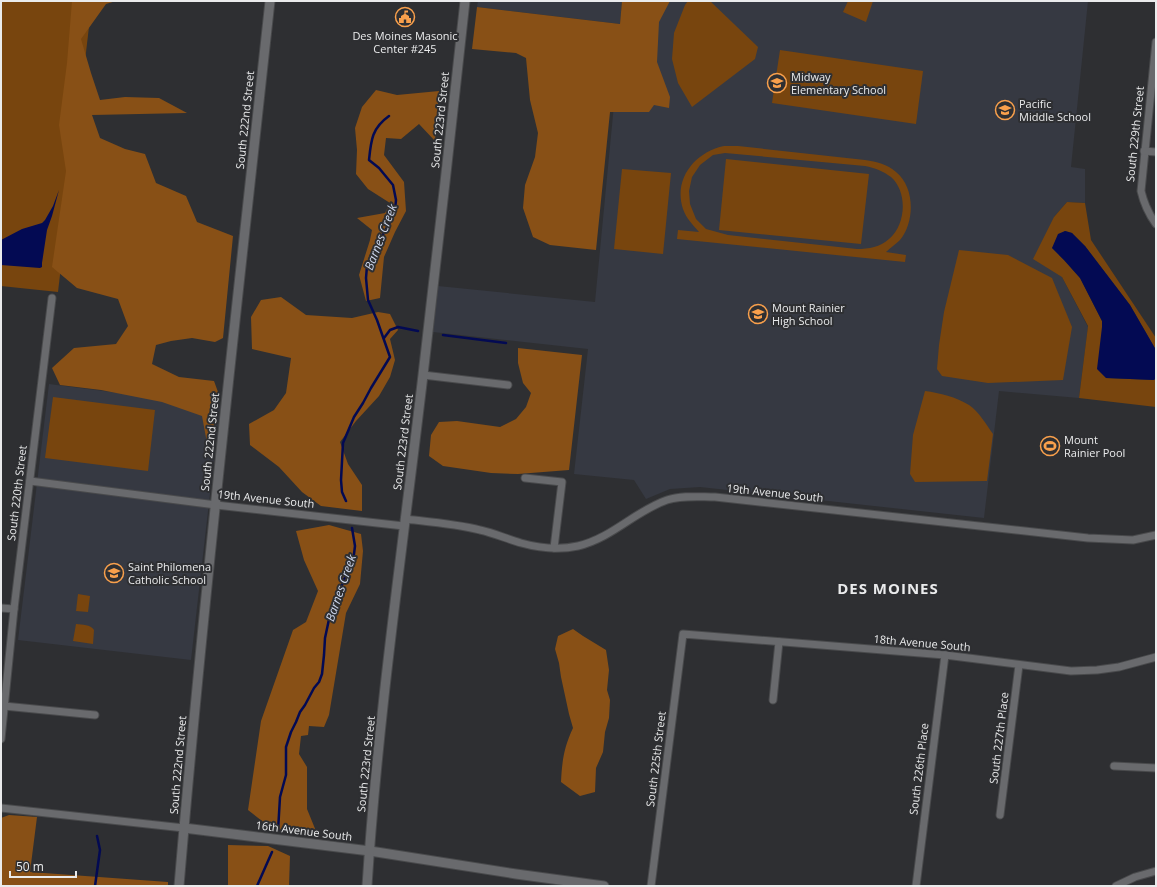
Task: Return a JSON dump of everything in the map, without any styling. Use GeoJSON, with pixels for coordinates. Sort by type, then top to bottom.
{"type":"FeatureCollection","features":[{"type":"Feature","properties":{"kind":"street","name":"South 222nd Street"},"geometry":{"type":"LineString","coordinates":[[179,886],[216,505],[270,1]]}},
{"type":"Feature","properties":{"kind":"street","name":"South 223rd Street"},"geometry":{"type":"LineString","coordinates":[[367,886],[382,722],[465,1]]}},
{"type":"Feature","properties":{"kind":"street","name":"South 229th Street"},"geometry":{"type":"LineString","coordinates":[[1156,42],[1141,191],[1148,213],[1156,224]]}},
{"type":"Feature","properties":{"kind":"street"},"geometry":{"type":"LineString","coordinates":[[1144,151],[1156,152]]}},
{"type":"Feature","properties":{"kind":"street","name":"South 220th Street"},"geometry":{"type":"LineString","coordinates":[[1,739],[14,609],[52,298]]}},
{"type":"Feature","properties":{"kind":"street"},"geometry":{"type":"LineString","coordinates":[[423,375],[508,385]]}},
{"type":"Feature","properties":{"kind":"street"},"geometry":{"type":"LineString","coordinates":[[524,478],[562,482],[554,548]]}},
{"type":"Feature","properties":{"kind":"street","name":"19th Avenue South"},"geometry":{"type":"LineString","coordinates":[[30,481],[216,505],[405,523],[462,526],[482,530],[522,544],[554,548],[578,546],[594,541],[614,531],[646,510],[667,500],[695,496],[1088,538],[1133,540],[1156,535]]}},
{"type":"Feature","properties":{"kind":"street"},"geometry":{"type":"LineString","coordinates":[[1,608],[14,609]]}},
{"type":"Feature","properties":{"kind":"street","name":"18th Avenue South"},"geometry":{"type":"LineString","coordinates":[[683,634],[945,655],[1071,671],[1093,671],[1119,667],[1156,657]]}},
{"type":"Feature","properties":{"kind":"street","name":"South 225th Street"},"geometry":{"type":"LineString","coordinates":[[651,886],[683,634]]}},
{"type":"Feature","properties":{"kind":"street"},"geometry":{"type":"LineString","coordinates":[[773,700],[779,642]]}},
{"type":"Feature","properties":{"kind":"street","name":"South 226th Place"},"geometry":{"type":"LineString","coordinates":[[916,886],[945,655]]}},
{"type":"Feature","properties":{"kind":"street","name":"South 227th Place"},"geometry":{"type":"LineString","coordinates":[[1000,815],[1020,665]]}},
{"type":"Feature","properties":{"kind":"street"},"geometry":{"type":"LineString","coordinates":[[4,706],[95,715]]}},
{"type":"Feature","properties":{"kind":"street"},"geometry":{"type":"LineString","coordinates":[[1114,766],[1156,768]]}},
{"type":"Feature","properties":{"kind":"street","name":"16th Avenue South"},"geometry":{"type":"LineString","coordinates":[[1,808],[184,828],[370,851],[604,886]]}},
{"type":"Feature","properties":{"kind":"street"},"geometry":{"type":"LineString","coordinates":[[1116,886],[1135,877],[1156,871]]}},
{"type":"Feature","properties":{"kind":"shaded area"},"geometry":{"type":"Polygon","coordinates":[[[1,1],[92,1],[58,292],[1,286],[1,1]]]}},
{"type":"Feature","properties":{"kind":"shaded area"},"geometry":{"type":"Polygon","coordinates":[[[72,1],[116,1],[106,4],[81,39],[100,100],[125,97],[159,98],[187,113],[92,115],[100,138],[125,149],[145,154],[156,183],[186,196],[197,222],[233,236],[223,338],[215,342],[192,338],[156,345],[152,364],[179,377],[214,381],[218,392],[213,434],[207,443],[202,416],[162,402],[101,390],[60,385],[52,368],[74,348],[116,344],[128,326],[118,299],[77,288],[52,267],[66,171],[59,125],[67,63],[72,1]]]}},
{"type":"Feature","properties":{"kind":"shaded area"},"geometry":{"type":"Polygon","coordinates":[[[478,1],[622,1],[620,24],[477,7],[478,1]]]}},
{"type":"Feature","properties":{"kind":"shaded area"},"geometry":{"type":"Polygon","coordinates":[[[622,1],[670,1],[659,22],[657,62],[670,97],[669,108],[654,105],[649,112],[610,112],[596,250],[550,245],[533,237],[523,208],[525,185],[535,157],[538,133],[530,100],[526,58],[516,53],[472,49],[477,7],[620,24],[622,1]]]}},
{"type":"Feature","properties":{"kind":"shaded area","name":"Mount Rainier High School"},"geometry":{"type":"Polygon","coordinates":[[[624,1],[1088,1],[1071,167],[1085,169],[1085,203],[1067,202],[1054,217],[1062,277],[1088,327],[1079,398],[999,391],[984,518],[700,487],[670,489],[646,499],[634,480],[574,474],[588,349],[433,332],[438,286],[595,302],[624,1]]]}},
{"type":"Feature","properties":{"kind":"shaded area"},"geometry":{"type":"Polygon","coordinates":[[[688,1],[710,1],[758,47],[755,59],[692,107],[678,83],[672,59],[674,33],[688,1]]]}},
{"type":"Feature","properties":{"kind":"shaded area"},"geometry":{"type":"Polygon","coordinates":[[[848,1],[873,1],[866,22],[843,12],[848,1]]]}},
{"type":"Feature","properties":{"kind":"shaded area"},"geometry":{"type":"Polygon","coordinates":[[[780,50],[923,71],[916,124],[772,103],[780,50]]]}},
{"type":"Feature","properties":{"kind":"shaded area"},"geometry":{"type":"Polygon","coordinates":[[[376,90],[397,95],[439,91],[435,141],[419,124],[401,139],[386,138],[384,155],[404,182],[406,211],[384,257],[380,298],[366,301],[359,275],[372,230],[357,218],[385,213],[390,203],[368,189],[356,174],[357,150],[355,128],[362,107],[376,90]]]}},
{"type":"Feature","properties":{"kind":"shaded area"},"geometry":{"type":"Polygon","coordinates":[[[724,146],[738,146],[865,160],[889,167],[902,178],[907,186],[911,205],[905,233],[900,240],[886,252],[906,255],[905,262],[677,239],[678,230],[699,232],[684,212],[681,198],[681,187],[689,168],[704,154],[724,146]],[[725,153],[713,155],[700,165],[692,177],[689,191],[690,204],[696,219],[706,229],[728,235],[857,249],[870,248],[886,242],[895,233],[902,217],[903,208],[900,191],[891,177],[879,170],[865,166],[725,153]]]}},
{"type":"Feature","properties":{"kind":"shaded area"},"geometry":{"type":"Polygon","coordinates":[[[726,159],[869,174],[861,244],[719,230],[726,159]]]}},
{"type":"Feature","properties":{"kind":"shaded area"},"geometry":{"type":"Polygon","coordinates":[[[622,169],[671,173],[663,254],[614,249],[622,169]]]}},
{"type":"Feature","properties":{"kind":"shaded area"},"geometry":{"type":"Polygon","coordinates":[[[59,190],[47,230],[42,267],[1,265],[1,240],[22,229],[42,223],[53,206],[59,190]]]}},
{"type":"Feature","properties":{"kind":"shaded area"},"geometry":{"type":"Polygon","coordinates":[[[1067,202],[1085,203],[1091,240],[1156,338],[1156,350],[1130,305],[1085,246],[1072,233],[1065,231],[1052,248],[1080,278],[1102,321],[1106,378],[1154,380],[1156,378],[1156,407],[1079,398],[1088,326],[1062,277],[1033,259],[1054,217],[1067,202]]]}},
{"type":"Feature","properties":{"kind":"shaded area"},"geometry":{"type":"Polygon","coordinates":[[[1065,231],[1072,233],[1085,246],[1130,305],[1156,350],[1156,378],[1154,380],[1106,378],[1097,369],[1102,321],[1080,278],[1052,248],[1058,234],[1065,231]]]}},
{"type":"Feature","properties":{"kind":"shaded area"},"geometry":{"type":"Polygon","coordinates":[[[959,250],[1008,255],[1052,278],[1072,327],[1063,380],[988,383],[942,376],[937,369],[939,345],[944,312],[959,250]]]}},
{"type":"Feature","properties":{"kind":"shaded area"},"geometry":{"type":"Polygon","coordinates":[[[281,297],[306,315],[352,318],[378,312],[390,314],[398,330],[390,339],[395,360],[390,377],[379,396],[356,421],[340,442],[348,464],[362,485],[362,511],[321,506],[302,492],[279,467],[250,445],[249,424],[274,410],[286,393],[291,358],[252,349],[251,317],[261,300],[281,297]]]}},
{"type":"Feature","properties":{"kind":"shaded area"},"geometry":{"type":"Polygon","coordinates":[[[518,348],[582,355],[569,470],[518,474],[491,473],[443,466],[429,456],[431,435],[439,422],[457,421],[500,427],[516,419],[526,407],[531,393],[523,383],[518,363],[518,348]]]}},
{"type":"Feature","properties":{"kind":"shaded area","name":"Saint Philomena Catholic School"},"geometry":{"type":"Polygon","coordinates":[[[49,384],[220,406],[191,660],[18,640],[49,384]]]}},
{"type":"Feature","properties":{"kind":"shaded area"},"geometry":{"type":"Polygon","coordinates":[[[925,391],[948,396],[964,402],[976,411],[988,426],[993,434],[987,481],[915,482],[910,474],[913,435],[925,391]]]}},
{"type":"Feature","properties":{"kind":"shaded area"},"geometry":{"type":"Polygon","coordinates":[[[53,397],[155,410],[148,471],[45,458],[53,397]]]}},
{"type":"Feature","properties":{"kind":"shaded area"},"geometry":{"type":"Polygon","coordinates":[[[329,525],[361,534],[363,551],[360,584],[346,613],[329,715],[324,727],[309,726],[308,735],[301,736],[299,754],[307,767],[307,809],[318,836],[271,828],[248,810],[261,721],[293,630],[306,622],[318,591],[304,560],[296,531],[329,525]]]}},
{"type":"Feature","properties":{"kind":"shaded area"},"geometry":{"type":"Polygon","coordinates":[[[78,594],[90,596],[88,612],[76,611],[78,594]]]}},
{"type":"Feature","properties":{"kind":"shaded area"},"geometry":{"type":"Polygon","coordinates":[[[76,624],[86,625],[94,630],[93,644],[73,641],[76,624]]]}},
{"type":"Feature","properties":{"kind":"shaded area"},"geometry":{"type":"Polygon","coordinates":[[[573,629],[606,650],[609,670],[607,690],[610,700],[609,718],[605,732],[603,752],[596,768],[595,792],[580,796],[561,782],[564,754],[573,728],[555,649],[558,636],[573,629]]]}},
{"type":"Feature","properties":{"kind":"shaded area"},"geometry":{"type":"Polygon","coordinates":[[[9,815],[37,817],[30,872],[168,882],[168,886],[1,886],[1,818],[9,815]]]}},
{"type":"Feature","properties":{"kind":"shaded area"},"geometry":{"type":"Polygon","coordinates":[[[228,845],[268,846],[290,856],[289,886],[228,886],[228,845]]]}},
{"type":"Feature","properties":{"kind":"waterway","name":"Barnes Creek"},"geometry":{"type":"LineString","coordinates":[[346,501],[342,492],[341,480],[343,443],[354,417],[390,357],[368,300],[366,278],[367,266],[372,254],[395,210],[396,200],[393,185],[379,168],[369,160],[373,135],[379,125],[389,116]]}},
{"type":"Feature","properties":{"kind":"waterway"},"geometry":{"type":"LineString","coordinates":[[384,338],[390,330],[398,327],[418,331]]}},
{"type":"Feature","properties":{"kind":"waterway"},"geometry":{"type":"LineString","coordinates":[[443,335],[506,343]]}},
{"type":"Feature","properties":{"kind":"waterway","name":"Barnes Creek"},"geometry":{"type":"LineString","coordinates":[[278,831],[280,797],[286,775],[286,747],[300,712],[319,682],[322,674],[325,638],[331,610],[354,554],[355,546],[352,528]]}},
{"type":"Feature","properties":{"kind":"waterway"},"geometry":{"type":"LineString","coordinates":[[95,886],[100,850],[97,836]]}},
{"type":"Feature","properties":{"kind":"waterway","name":"Barnes Creek"},"geometry":{"type":"LineString","coordinates":[[257,886],[272,852]]}},
{"type":"Feature","properties":{"kind":"place","name":"Des Moines Masonic Center #245"},"geometry":{"type":"Point","coordinates":[405,17]}},
{"type":"Feature","properties":{"kind":"place","name":"Midway Elementary School"},"geometry":{"type":"Point","coordinates":[777,83]}},
{"type":"Feature","properties":{"kind":"place","name":"Pacific Middle School"},"geometry":{"type":"Point","coordinates":[1005,110]}},
{"type":"Feature","properties":{"kind":"place","name":"Mount Rainier High School"},"geometry":{"type":"Point","coordinates":[758,314]}},
{"type":"Feature","properties":{"kind":"place","name":"Mount Rainier Pool"},"geometry":{"type":"Point","coordinates":[1050,446]}},
{"type":"Feature","properties":{"kind":"place","name":"Saint Philomena Catholic School"},"geometry":{"type":"Point","coordinates":[114,573]}},
{"type":"Feature","properties":{"kind":"district","name":"DES MOINES"},"geometry":{"type":"Point","coordinates":[888,589]}}]}
